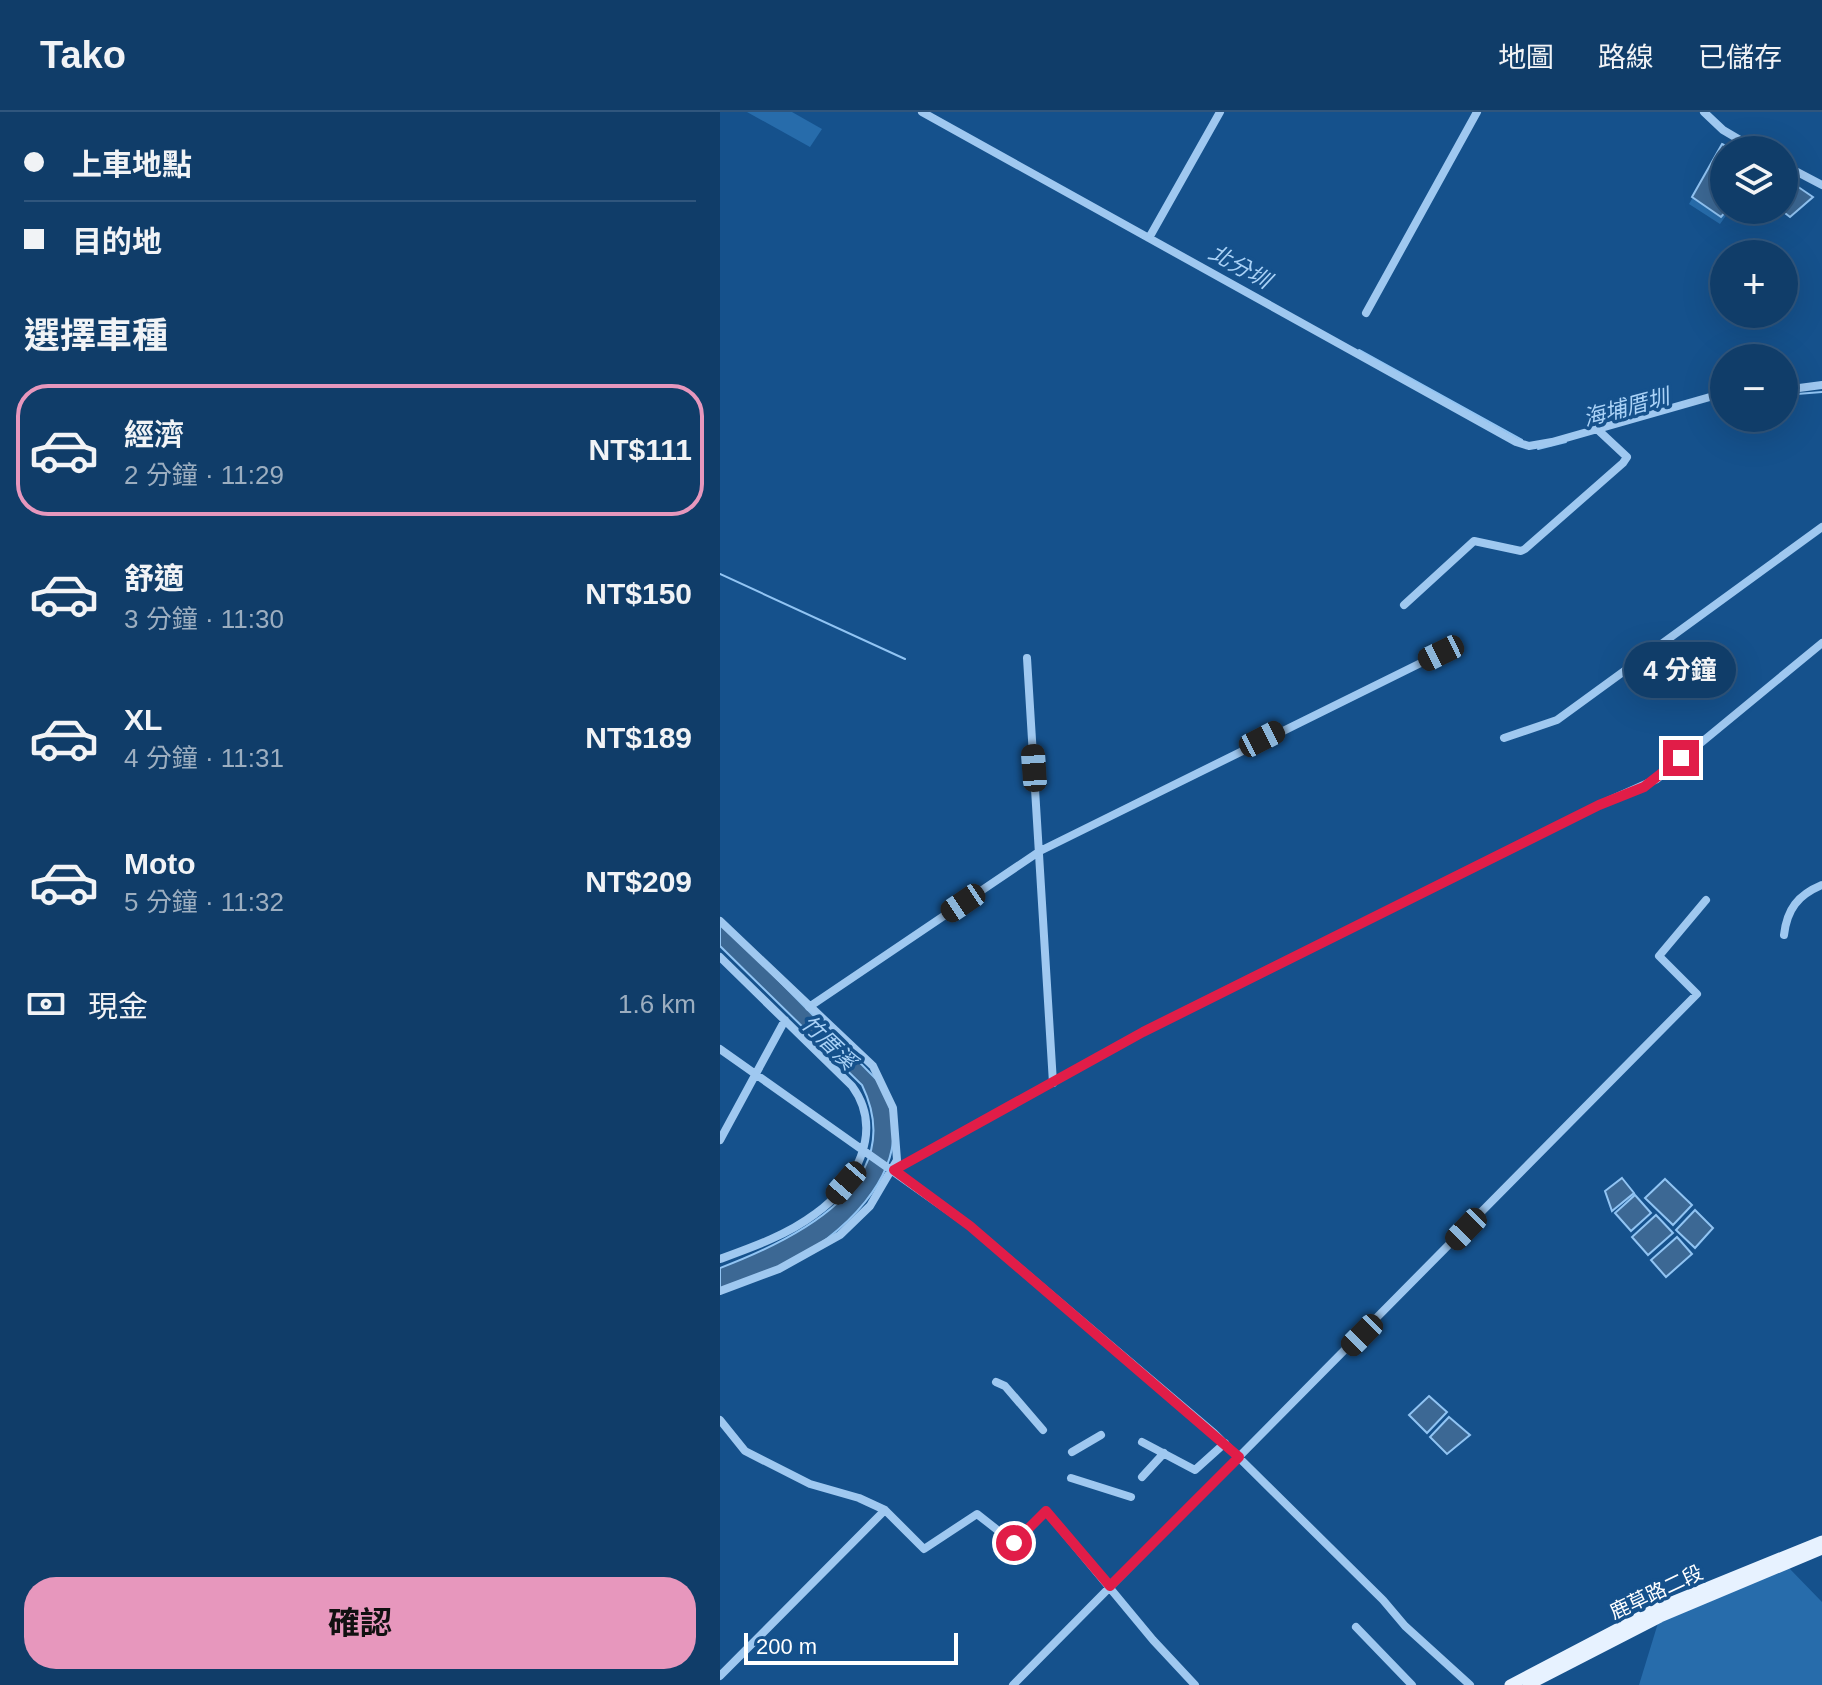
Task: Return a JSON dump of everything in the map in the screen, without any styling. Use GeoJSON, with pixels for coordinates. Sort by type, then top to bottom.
{"type":"FeatureCollection","features":[{"type":"Feature","properties":{"kind":"main road","name":"鹿草路二段"},"geometry":{"type":"LineString","coordinates":[[1510,1685],[1657,1608],[1822,1541]]}},
{"type":"Feature","properties":{"kind":"main road","name":"鹿草路二段"},"geometry":{"type":"LineString","coordinates":[[1528,1685],[1660,1617],[1822,1549]]}},
{"type":"Feature","properties":{"kind":"street"},"geometry":{"type":"LineString","coordinates":[[922,112],[1151,234],[1516,442],[1529,446],[1710,397]]}},
{"type":"Feature","properties":{"kind":"street"},"geometry":{"type":"LineString","coordinates":[[1151,234],[1220,112]]}},
{"type":"Feature","properties":{"kind":"street"},"geometry":{"type":"LineString","coordinates":[[1366,313],[1477,112]]}},
{"type":"Feature","properties":{"kind":"street"},"geometry":{"type":"LineString","coordinates":[[1704,112],[1733,136]]}},
{"type":"Feature","properties":{"kind":"street"},"geometry":{"type":"LineString","coordinates":[[1798,172],[1822,185]]}},
{"type":"Feature","properties":{"kind":"street"},"geometry":{"type":"LineString","coordinates":[[1798,388],[1822,385]]}},
{"type":"Feature","properties":{"kind":"street"},"geometry":{"type":"LineString","coordinates":[[1404,605],[1474,541],[1521,551],[1525,549],[1623,463],[1627,457],[1597,429]]}},
{"type":"Feature","properties":{"kind":"street"},"geometry":{"type":"LineString","coordinates":[[1504,738],[1557,720],[1822,527]]}},
{"type":"Feature","properties":{"kind":"street"},"geometry":{"type":"LineString","coordinates":[[894,1170],[1143,1032],[1599,805],[1644,787],[1822,643]]}},
{"type":"Feature","properties":{"kind":"street"},"geometry":{"type":"LineString","coordinates":[[809,1007],[1040,851],[1441,653]]}},
{"type":"Feature","properties":{"kind":"street"},"geometry":{"type":"LineString","coordinates":[[1027,658],[1053,1083]]}},
{"type":"Feature","properties":{"kind":"street"},"geometry":{"type":"LineString","coordinates":[[1784,935],[1793,904],[1806,892],[1822,885]]}},
{"type":"Feature","properties":{"kind":"street"},"geometry":{"type":"LineString","coordinates":[[1013,1685],[1697,994],[1659,956],[1706,900]]}},
{"type":"Feature","properties":{"kind":"street"},"geometry":{"type":"LineString","coordinates":[[720,921],[873,1066],[893,1108],[897,1160],[894,1170],[870,1206],[840,1235],[779,1269],[720,1291]]}},
{"type":"Feature","properties":{"kind":"street"},"geometry":{"type":"LineString","coordinates":[[720,957],[856,1091],[866,1122],[864,1148],[857,1169],[815,1214],[766,1242],[720,1259]]}},
{"type":"Feature","properties":{"kind":"street"},"geometry":{"type":"LineString","coordinates":[[720,1140],[785,1020]]}},
{"type":"Feature","properties":{"kind":"street"},"geometry":{"type":"LineString","coordinates":[[720,1049],[864,1148],[970,1226],[1225,1443],[1405,1626],[1470,1685]]}},
{"type":"Feature","properties":{"kind":"street"},"geometry":{"type":"LineString","coordinates":[[996,1382],[1005,1386],[1043,1430]]}},
{"type":"Feature","properties":{"kind":"street"},"geometry":{"type":"LineString","coordinates":[[720,1420],[745,1451],[810,1484],[859,1498],[885,1510],[924,1549],[977,1514],[1014,1543],[1046,1511],[1153,1640],[1195,1685]]}},
{"type":"Feature","properties":{"kind":"street"},"geometry":{"type":"LineString","coordinates":[[1072,1452],[1101,1435]]}},
{"type":"Feature","properties":{"kind":"street"},"geometry":{"type":"LineString","coordinates":[[1142,1442],[1195,1470],[1225,1443]]}},
{"type":"Feature","properties":{"kind":"street"},"geometry":{"type":"LineString","coordinates":[[1142,1477],[1164,1453]]}},
{"type":"Feature","properties":{"kind":"street"},"geometry":{"type":"LineString","coordinates":[[1071,1478],[1131,1497]]}},
{"type":"Feature","properties":{"kind":"street"},"geometry":{"type":"LineString","coordinates":[[720,1676],[885,1510]]}},
{"type":"Feature","properties":{"kind":"street"},"geometry":{"type":"LineString","coordinates":[[1356,1627],[1412,1685]]}},
{"type":"Feature","properties":{"kind":"shaded area"},"geometry":{"type":"Polygon","coordinates":[[[747,112],[792,112],[822,129],[810,147],[747,112]]]}},
{"type":"Feature","properties":{"kind":"shaded area"},"geometry":{"type":"Polygon","coordinates":[[[1710,168],[1710,218],[1689,204],[1710,168]]]}},
{"type":"Feature","properties":{"kind":"shaded area"},"geometry":{"type":"Polygon","coordinates":[[[1789,1568],[1822,1602],[1822,1685],[1639,1685],[1658,1623],[1789,1568]]]}},
{"type":"Feature","properties":{"kind":"water"},"geometry":{"type":"Polygon","coordinates":[[[1710,165],[1710,209],[1692,197],[1710,165]]]}},
{"type":"Feature","properties":{"kind":"water"},"geometry":{"type":"Polygon","coordinates":[[[1798,187],[1813,197],[1798,210],[1798,187]]]}},
{"type":"Feature","properties":{"kind":"water","name":"竹厝溪"},"geometry":{"type":"Polygon","coordinates":[[[720,921],[877,1080],[889,1105],[893,1133],[890,1157],[880,1180],[847,1222],[805,1254],[720,1290],[720,1268],[781,1241],[838,1203],[858,1179],[871,1151],[873,1120],[862,1085],[720,946],[720,921]]]}},
{"type":"Feature","properties":{"kind":"water"},"geometry":{"type":"Polygon","coordinates":[[[1622,1178],[1634,1193],[1612,1211],[1605,1191],[1622,1178]]]}},
{"type":"Feature","properties":{"kind":"water"},"geometry":{"type":"Polygon","coordinates":[[[1665,1179],[1692,1205],[1673,1225],[1645,1198],[1665,1179]]]}},
{"type":"Feature","properties":{"kind":"water"},"geometry":{"type":"Polygon","coordinates":[[[1635,1195],[1651,1213],[1631,1231],[1615,1213],[1635,1195]]]}},
{"type":"Feature","properties":{"kind":"water"},"geometry":{"type":"Polygon","coordinates":[[[1695,1210],[1713,1228],[1695,1248],[1676,1230],[1695,1210]]]}},
{"type":"Feature","properties":{"kind":"water"},"geometry":{"type":"Polygon","coordinates":[[[1656,1215],[1673,1233],[1648,1255],[1632,1237],[1656,1215]]]}},
{"type":"Feature","properties":{"kind":"water"},"geometry":{"type":"Polygon","coordinates":[[[1677,1237],[1692,1254],[1666,1277],[1651,1260],[1677,1237]]]}},
{"type":"Feature","properties":{"kind":"water"},"geometry":{"type":"Polygon","coordinates":[[[1429,1396],[1447,1412],[1427,1433],[1409,1415],[1429,1396]]]}},
{"type":"Feature","properties":{"kind":"water"},"geometry":{"type":"Polygon","coordinates":[[[1449,1417],[1470,1435],[1447,1454],[1430,1437],[1449,1417]]]}},
{"type":"Feature","properties":{"kind":"waterway","name":"北分圳"},"geometry":{"type":"LineString","coordinates":[[1359,350],[1522,440]]}},
{"type":"Feature","properties":{"kind":"waterway","name":"海埔厝圳"},"geometry":{"type":"LineString","coordinates":[[1798,394],[1822,392]]}},
{"type":"Feature","properties":{"kind":"waterway","name":"海埔厝圳"},"geometry":{"type":"LineString","coordinates":[[1538,449],[1566,442]]}},
{"type":"Feature","properties":{"kind":"waterway"},"geometry":{"type":"LineString","coordinates":[[720,574],[905,659]]}},
{"type":"Feature","properties":{"kind":"route"},"geometry":{"type":"LineString","coordinates":[[1014,1543],[1046,1511],[1110,1586],[1239,1457],[970,1226],[894,1170],[1143,1032],[1599,805],[1644,787],[1681,758]]}}]}
